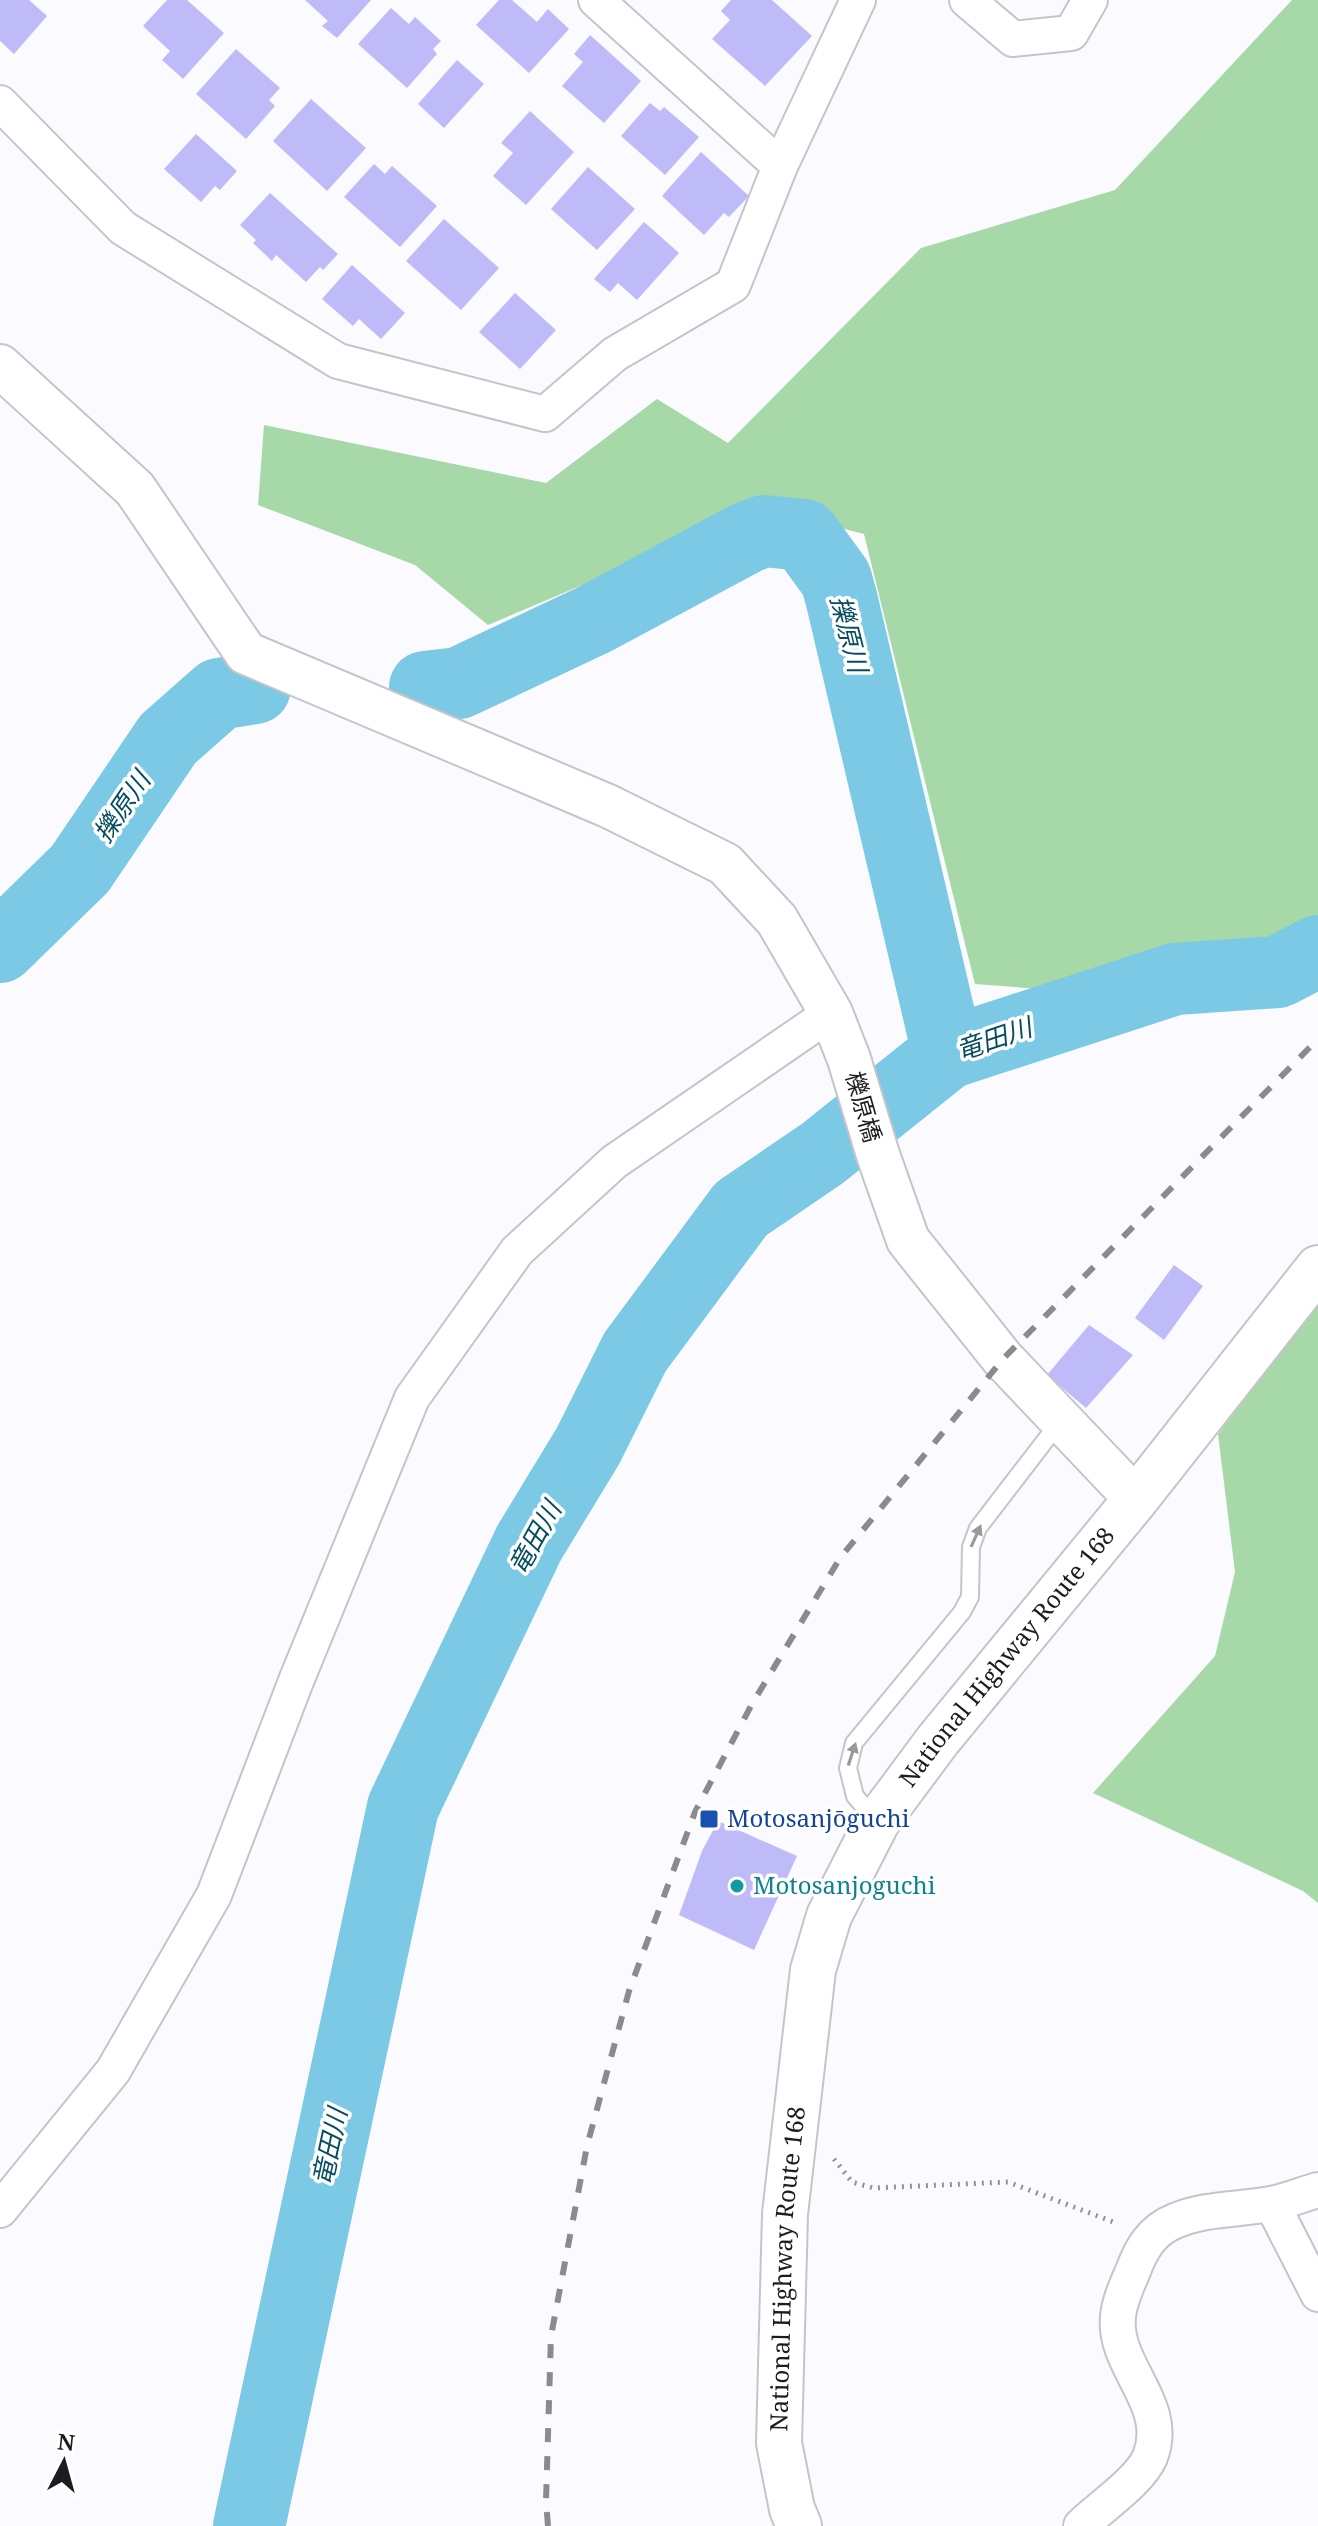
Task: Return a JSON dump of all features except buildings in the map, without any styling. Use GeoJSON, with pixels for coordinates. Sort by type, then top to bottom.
{"type":"FeatureCollection","features":[{"type":"Feature","properties":{"kind":"highway","name":"National Highway Route 168"},"geometry":{"type":"LineString","coordinates":[[799,2526],[792,2509],[779,2443],[785,2214],[813,1970],[829,1916],[877,1822],[938,1740],[1136,1499],[1318,1268]]}},
{"type":"Feature","properties":{"kind":"street"},"geometry":{"type":"LineString","coordinates":[[596,0],[780,166]]}},
{"type":"Feature","properties":{"kind":"street"},"geometry":{"type":"LineString","coordinates":[[0,103],[123,228],[338,361],[545,414],[615,354],[733,285],[780,166],[858,0]]}},
{"type":"Feature","properties":{"kind":"street"},"geometry":{"type":"LineString","coordinates":[[967,0],[1013,39],[1071,33],[1090,0]]}},
{"type":"Feature","properties":{"kind":"street","name":"櫟原橋"},"geometry":{"type":"LineString","coordinates":[[0,366],[135,489],[246,653],[608,806],[725,864],[777,920],[831,1013],[908,1240],[1003,1359],[1136,1499]]}},
{"type":"Feature","properties":{"kind":"street"},"geometry":{"type":"LineString","coordinates":[[0,2210],[113,2071],[214,1895],[296,1681],[412,1398],[517,1251],[614,1162],[831,1013]]}},
{"type":"Feature","properties":{"kind":"street"},"geometry":{"type":"LineString","coordinates":[[1081,2526],[1124,2489],[1149,2458],[1154,2431],[1150,2404],[1121,2346],[1118,2318],[1129,2281],[1150,2237],[1174,2221],[1209,2212],[1272,2204],[1318,2190]]}},
{"type":"Feature","properties":{"kind":"street"},"geometry":{"type":"LineString","coordinates":[[1272,2204],[1318,2294]]}},
{"type":"Feature","properties":{"kind":"lane"},"geometry":{"type":"LineString","coordinates":[[877,1822],[855,1796],[848,1768],[854,1743],[962,1612],[970,1597],[971,1547],[978,1528],[1061,1420]]}},
{"type":"Feature","properties":{"kind":"path"},"geometry":{"type":"LineString","coordinates":[[834,2158],[852,2182],[873,2188],[1008,2182],[1150,2237]]}},
{"type":"Feature","properties":{"kind":"green space"},"geometry":{"type":"Polygon","coordinates":[[[1292,0],[1318,0],[1318,928],[1209,1002],[975,984],[864,534],[764,508],[488,625],[415,565],[258,505],[264,425],[546,483],[657,399],[728,443],[921,248],[1115,190],[1292,0]]]}},
{"type":"Feature","properties":{"kind":"green space"},"geometry":{"type":"Polygon","coordinates":[[[1318,1301],[1318,1903],[1303,1891],[1093,1793],[1215,1656],[1235,1572],[1218,1434],[1318,1301]]]}},
{"type":"Feature","properties":{"kind":"waterway","name":"擽原川"},"geometry":{"type":"LineString","coordinates":[[425,687],[459,683],[593,620],[748,537],[764,531],[804,535],[836,579],[948,1053]]}},
{"type":"Feature","properties":{"kind":"waterway","name":"擽原川"},"geometry":{"type":"LineString","coordinates":[[0,947],[80,869],[168,739],[219,694],[255,688]]}},
{"type":"Feature","properties":{"kind":"waterway","name":"竜田川"},"geometry":{"type":"LineString","coordinates":[[249,2526],[403,1807],[529,1543],[588,1446],[635,1352],[741,1209],[823,1153],[948,1053],[1175,979],[1278,972],[1318,951]]}},
{"type":"Feature","properties":{"kind":"railway"},"geometry":{"type":"LineString","coordinates":[[548,2526],[551,2336],[587,2146],[629,1991],[695,1812],[752,1704],[840,1558],[1003,1359],[1318,1039]]}},
{"type":"Feature","properties":{"kind":"place","name":"Motosanjōguchi"},"geometry":{"type":"Point","coordinates":[709,1819]}},
{"type":"Feature","properties":{"kind":"place","name":"Motosanjoguchi"},"geometry":{"type":"Point","coordinates":[737,1886]}}]}
